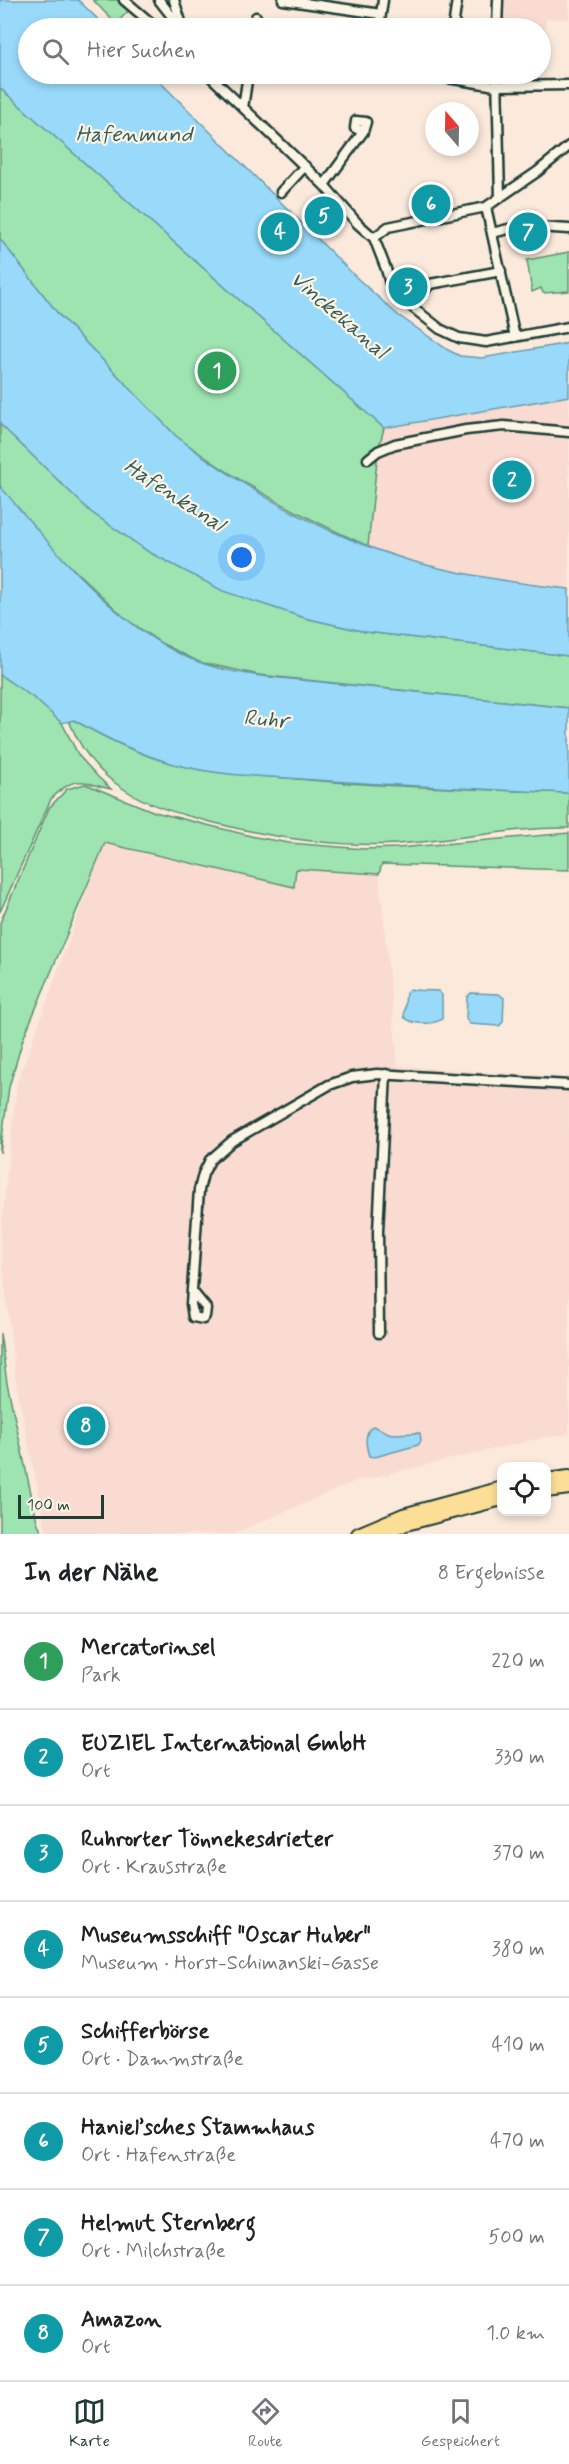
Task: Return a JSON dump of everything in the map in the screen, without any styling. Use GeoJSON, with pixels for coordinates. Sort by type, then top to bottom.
{"type":"FeatureCollection","features":[{"type":"Feature","properties":{"kind":"highway"},"geometry":{"type":"LineString","coordinates":[[551,1480],[569,1478]]}},
{"type":"Feature","properties":{"kind":"highway"},"geometry":{"type":"LineString","coordinates":[[551,1490],[569,1488]]}},
{"type":"Feature","properties":{"kind":"highway"},"geometry":{"type":"LineString","coordinates":[[358,1534],[403,1515],[497,1489]]}},
{"type":"Feature","properties":{"kind":"highway"},"geometry":{"type":"LineString","coordinates":[[383,1534],[406,1524],[497,1500]]}},
{"type":"Feature","properties":{"kind":"street"},"geometry":{"type":"LineString","coordinates":[[124,0],[145,18]]}},
{"type":"Feature","properties":{"kind":"street"},"geometry":{"type":"LineString","coordinates":[[159,0],[174,18]]}},
{"type":"Feature","properties":{"kind":"street"},"geometry":{"type":"LineString","coordinates":[[174,0],[179,18]]}},
{"type":"Feature","properties":{"kind":"street"},"geometry":{"type":"LineString","coordinates":[[283,0],[381,14]]}},
{"type":"Feature","properties":{"kind":"street"},"geometry":{"type":"LineString","coordinates":[[380,18],[383,0]]}},
{"type":"Feature","properties":{"kind":"street"},"geometry":{"type":"LineString","coordinates":[[454,18],[457,0]]}},
{"type":"Feature","properties":{"kind":"street"},"geometry":{"type":"LineString","coordinates":[[498,0],[498,18]]}},
{"type":"Feature","properties":{"kind":"street"},"geometry":{"type":"LineString","coordinates":[[218,84],[324,185],[375,241],[392,291],[440,329],[459,338],[486,342],[569,327]]}},
{"type":"Feature","properties":{"kind":"street"},"geometry":{"type":"LineString","coordinates":[[243,108],[247,84]]}},
{"type":"Feature","properties":{"kind":"street"},"geometry":{"type":"LineString","coordinates":[[487,84],[496,86],[569,85]]}},
{"type":"Feature","properties":{"kind":"street"},"geometry":{"type":"LineString","coordinates":[[496,86],[500,198]]}},
{"type":"Feature","properties":{"kind":"street"},"geometry":{"type":"LineString","coordinates":[[324,185],[363,132]]}},
{"type":"Feature","properties":{"kind":"street"},"geometry":{"type":"LineString","coordinates":[[375,241],[387,227],[486,207],[537,172],[569,146]]}},
{"type":"Feature","properties":{"kind":"street"},"geometry":{"type":"LineString","coordinates":[[281,192],[305,166]]}},
{"type":"Feature","properties":{"kind":"street"},"geometry":{"type":"LineString","coordinates":[[486,207],[515,337]]}},
{"type":"Feature","properties":{"kind":"street"},"geometry":{"type":"LineString","coordinates":[[492,233],[521,226],[569,229]]}},
{"type":"Feature","properties":{"kind":"street"},"geometry":{"type":"LineString","coordinates":[[411,306],[430,284],[501,271]]}},
{"type":"Feature","properties":{"kind":"street"},"geometry":{"type":"LineString","coordinates":[[368,459],[378,451],[395,444],[466,430],[504,426],[569,432]]}},
{"type":"Feature","properties":{"kind":"street"},"geometry":{"type":"LineString","coordinates":[[192,1292],[206,1308],[206,1316],[198,1320],[193,1317],[191,1311],[192,1292],[199,1190],[207,1166],[215,1155],[232,1141],[329,1085],[352,1077],[386,1074],[569,1085]]}},
{"type":"Feature","properties":{"kind":"street"},"geometry":{"type":"LineString","coordinates":[[379,1333],[378,1231],[386,1074]]}},
{"type":"Feature","properties":{"kind":"shaded area"},"geometry":{"type":"Polygon","coordinates":[[[502,0],[569,0],[569,19],[502,18],[502,0]]]}},
{"type":"Feature","properties":{"kind":"shaded area"},"geometry":{"type":"Polygon","coordinates":[[[569,396],[569,589],[539,586],[452,570],[408,560],[368,546],[378,451],[384,428],[569,396]]]}},
{"type":"Feature","properties":{"kind":"shaded area"},"geometry":{"type":"Polygon","coordinates":[[[110,828],[314,870],[379,874],[398,1066],[569,1078],[569,1434],[545,1437],[353,1482],[233,1534],[47,1534],[16,1383],[0,1241],[17,1083],[110,828]]]}},
{"type":"Feature","properties":{"kind":"green space"},"geometry":{"type":"Polygon","coordinates":[[[93,0],[117,0],[131,8],[122,18],[110,18],[93,0]]]}},
{"type":"Feature","properties":{"kind":"green space"},"geometry":{"type":"Polygon","coordinates":[[[0,88],[384,428],[378,451],[368,546],[269,497],[221,468],[176,436],[59,315],[0,239],[0,88]]]}},
{"type":"Feature","properties":{"kind":"green space"},"geometry":{"type":"Polygon","coordinates":[[[569,252],[569,291],[543,293],[541,288],[532,292],[527,260],[569,252]]]}},
{"type":"Feature","properties":{"kind":"green space"},"geometry":{"type":"Polygon","coordinates":[[[0,424],[91,512],[149,552],[223,590],[305,618],[366,632],[569,656],[569,708],[259,675],[199,662],[161,643],[125,618],[51,548],[0,487],[0,424]]]}},
{"type":"Feature","properties":{"kind":"green space"},"geometry":{"type":"Polygon","coordinates":[[[0,675],[34,698],[62,723],[79,756],[111,789],[86,782],[74,782],[51,799],[0,912],[0,675]]]}},
{"type":"Feature","properties":{"kind":"green space"},"geometry":{"type":"Polygon","coordinates":[[[74,720],[135,751],[202,770],[357,784],[569,793],[569,828],[548,828],[372,845],[325,843],[234,828],[158,807],[123,789],[104,774],[86,753],[69,721],[74,720]]]}},
{"type":"Feature","properties":{"kind":"green space"},"geometry":{"type":"Polygon","coordinates":[[[85,784],[155,812],[255,837],[289,843],[364,849],[398,848],[569,833],[569,870],[382,864],[379,874],[296,869],[294,887],[105,843],[23,1039],[9,1087],[0,1153],[0,923],[49,808],[67,789],[85,784]]]}},
{"type":"Feature","properties":{"kind":"green space"},"geometry":{"type":"Polygon","coordinates":[[[0,1333],[7,1383],[37,1521],[42,1534],[0,1534],[0,1333]]]}},
{"type":"Feature","properties":{"kind":"water","name":"Hafenmund"},"geometry":{"type":"Polygon","coordinates":[[[0,0],[78,0],[97,18],[18,18],[18,84],[162,84],[358,279],[398,315],[448,350],[460,356],[482,358],[569,343],[569,396],[384,428],[0,88],[0,0]]]}},
{"type":"Feature","properties":{"kind":"water","name":"Hafenkanal"},"geometry":{"type":"Polygon","coordinates":[[[0,239],[59,315],[176,436],[202,456],[286,509],[377,550],[468,574],[569,589],[569,656],[366,632],[305,618],[223,591],[149,552],[91,512],[0,424],[0,239]]]}},
{"type":"Feature","properties":{"kind":"water","name":"Ruhr"},"geometry":{"type":"Polygon","coordinates":[[[0,486],[60,555],[105,601],[153,638],[196,661],[214,667],[271,677],[569,708],[569,793],[358,783],[216,772],[174,764],[148,755],[74,720],[62,723],[34,698],[0,675],[0,486]]]}},
{"type":"Feature","properties":{"kind":"water"},"geometry":{"type":"Polygon","coordinates":[[[410,990],[438,991],[442,995],[442,1019],[423,1023],[412,1022],[404,1017],[406,993],[410,990]]]}},
{"type":"Feature","properties":{"kind":"water"},"geometry":{"type":"Polygon","coordinates":[[[471,993],[499,994],[504,998],[503,1022],[499,1026],[470,1024],[466,1019],[467,997],[471,993]]]}},
{"type":"Feature","properties":{"kind":"water"},"geometry":{"type":"Polygon","coordinates":[[[373,1426],[391,1434],[420,1433],[421,1441],[418,1445],[375,1457],[369,1456],[367,1436],[373,1426]]]}},
{"type":"Feature","properties":{"kind":"place","name":"Haniel’sches Stammhaus"},"geometry":{"type":"Point","coordinates":[431,204]}},
{"type":"Feature","properties":{"kind":"place","name":"Schifferbörse"},"geometry":{"type":"Point","coordinates":[324,216]}},
{"type":"Feature","properties":{"kind":"place","name":"Museumsschiff \"Oscar Huber\""},"geometry":{"type":"Point","coordinates":[280,232]}},
{"type":"Feature","properties":{"kind":"place","name":"Helmut Sternberg"},"geometry":{"type":"Point","coordinates":[528,232]}},
{"type":"Feature","properties":{"kind":"place","name":"Ruhrorter Tönnekesdrieter"},"geometry":{"type":"Point","coordinates":[408,287]}},
{"type":"Feature","properties":{"kind":"place","name":"Mercatorinsel"},"geometry":{"type":"Point","coordinates":[217,371]}},
{"type":"Feature","properties":{"kind":"place","name":"EUZIEL International GmbH"},"geometry":{"type":"Point","coordinates":[512,480]}},
{"type":"Feature","properties":{"kind":"place","name":"Amazon"},"geometry":{"type":"Point","coordinates":[86,1426]}},
{"type":"Feature","properties":{"kind":"water label","name":"Vinckekanal"},"geometry":{"type":"Point","coordinates":[340,314]}}]}
